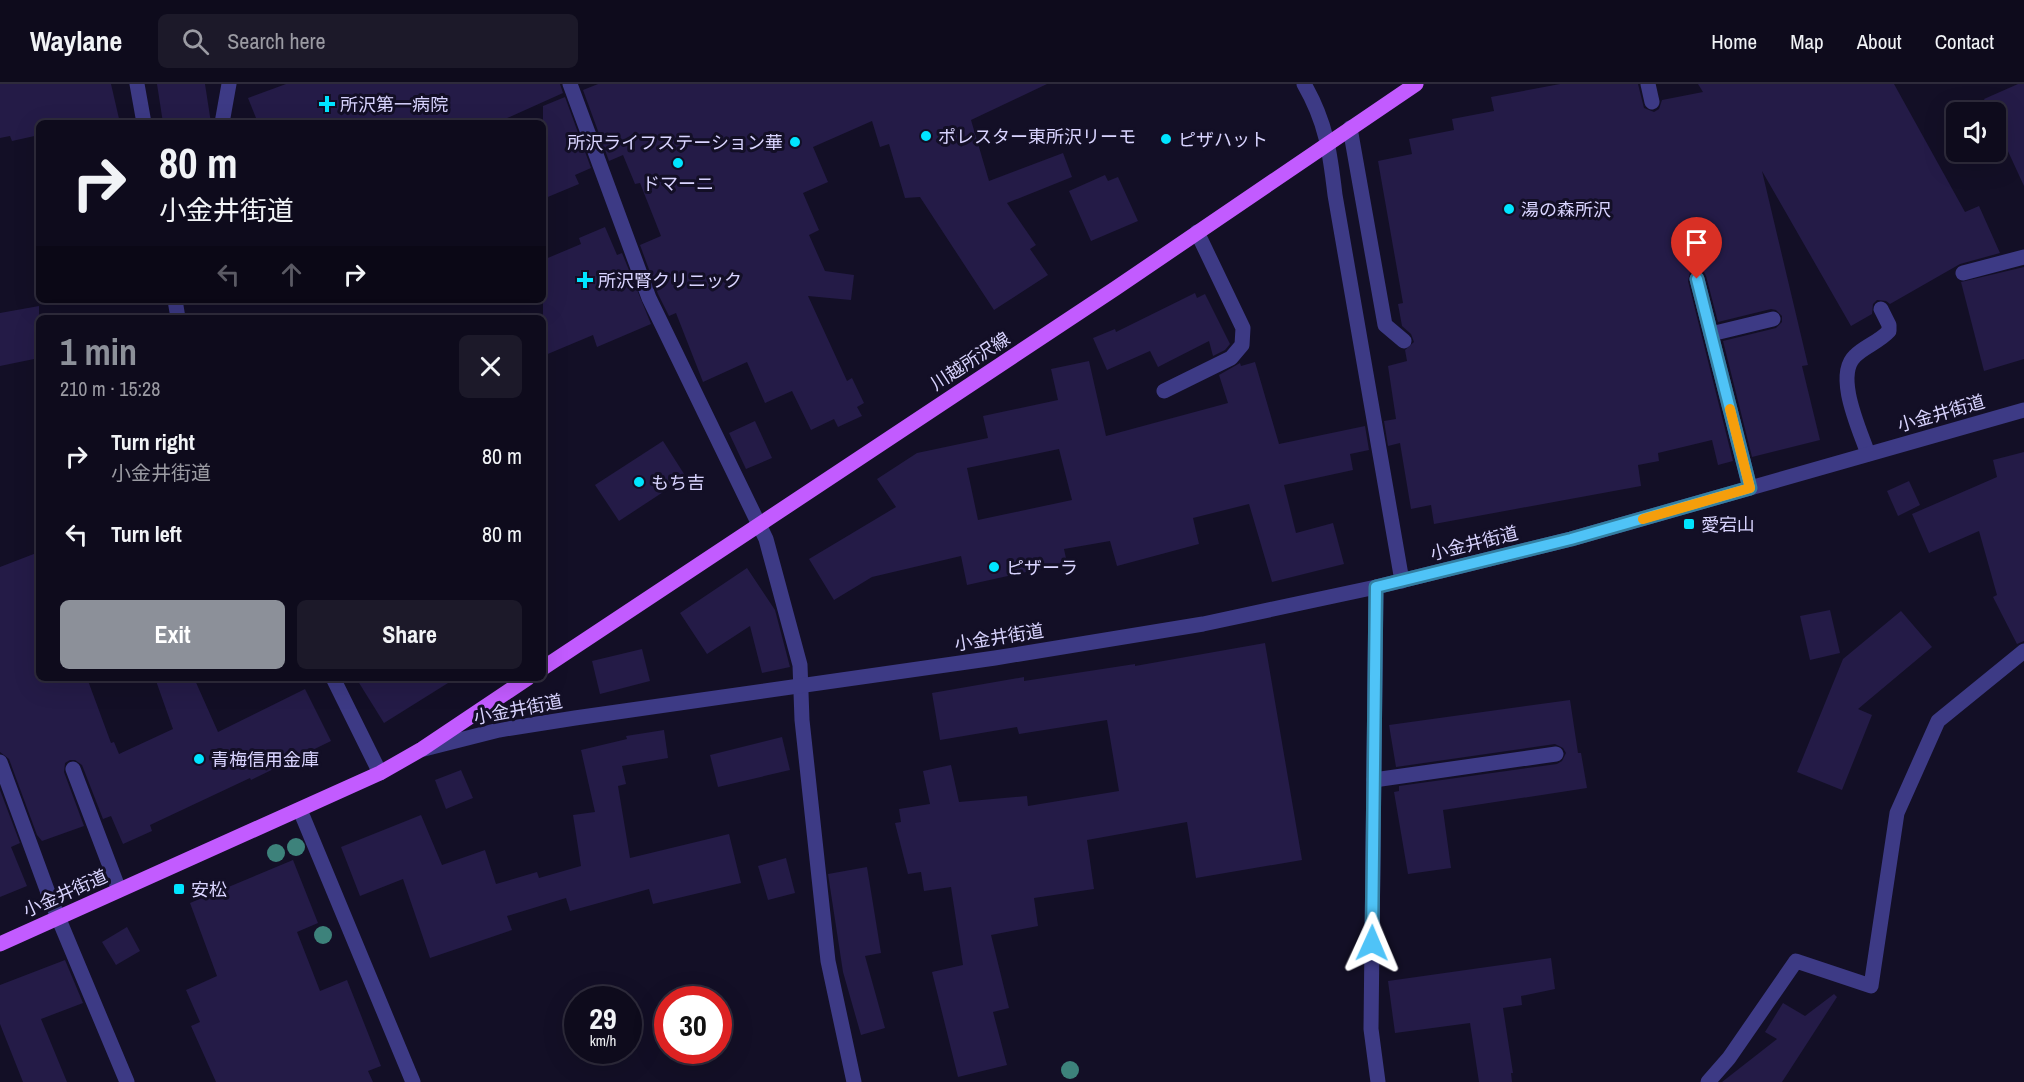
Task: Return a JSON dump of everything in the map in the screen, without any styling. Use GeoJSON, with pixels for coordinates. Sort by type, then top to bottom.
{"type":"FeatureCollection","features":[{"type":"Feature","properties":{"kind":"main road","name":"川越所沢線"},"geometry":{"type":"LineString","coordinates":[[546,666],[1416,84]]}},
{"type":"Feature","properties":{"kind":"main road"},"geometry":{"type":"LineString","coordinates":[[422,749],[524,681]]}},
{"type":"Feature","properties":{"kind":"main road","name":"小金井街道"},"geometry":{"type":"LineString","coordinates":[[0,944],[300,810],[380,773],[422,749]]}},
{"type":"Feature","properties":{"kind":"street"},"geometry":{"type":"LineString","coordinates":[[137,84],[143,120]]}},
{"type":"Feature","properties":{"kind":"street"},"geometry":{"type":"LineString","coordinates":[[223,120],[229,84]]}},
{"type":"Feature","properties":{"kind":"street"},"geometry":{"type":"LineString","coordinates":[[570,84],[649,298],[766,539],[800,665],[802,720],[828,961],[854,1082]]}},
{"type":"Feature","properties":{"kind":"street"},"geometry":{"type":"LineString","coordinates":[[1304,84],[1323,119],[1329,142],[1337,207],[1402,581]]}},
{"type":"Feature","properties":{"kind":"street"},"geometry":{"type":"LineString","coordinates":[[1648,84],[1652,102]]}},
{"type":"Feature","properties":{"kind":"street"},"geometry":{"type":"LineString","coordinates":[[1350,128],[1385,325],[1404,341]]}},
{"type":"Feature","properties":{"kind":"street"},"geometry":{"type":"LineString","coordinates":[[1164,392],[1231,358],[1242,345],[1243,328],[1197,232]]}},
{"type":"Feature","properties":{"kind":"street"},"geometry":{"type":"LineString","coordinates":[[1963,273],[2024,257]]}},
{"type":"Feature","properties":{"kind":"street"},"geometry":{"type":"LineString","coordinates":[[1697,279],[1750,488]]}},
{"type":"Feature","properties":{"kind":"street"},"geometry":{"type":"LineString","coordinates":[[1868,454],[1846,378],[1849,363],[1856,354],[1889,331],[1889,325],[1881,309]]}},
{"type":"Feature","properties":{"kind":"street"},"geometry":{"type":"LineString","coordinates":[[1711,334],[1773,319]]}},
{"type":"Feature","properties":{"kind":"street","name":"小金井街道"},"geometry":{"type":"LineString","coordinates":[[422,749],[510,728],[1203,624],[1402,581],[1571,539],[2024,410]]}},
{"type":"Feature","properties":{"kind":"street"},"geometry":{"type":"LineString","coordinates":[[1376,587],[1371,1029],[1378,1082]]}},
{"type":"Feature","properties":{"kind":"street"},"geometry":{"type":"LineString","coordinates":[[1707,1082],[1730,1058],[1796,961],[1871,986],[1897,813],[1938,721],[2024,651]]}},
{"type":"Feature","properties":{"kind":"street"},"geometry":{"type":"LineString","coordinates":[[334,681],[380,773]]}},
{"type":"Feature","properties":{"kind":"street"},"geometry":{"type":"LineString","coordinates":[[1374,780],[1556,754]]}},
{"type":"Feature","properties":{"kind":"street"},"geometry":{"type":"LineString","coordinates":[[0,762],[59,917],[127,1082]]}},
{"type":"Feature","properties":{"kind":"street"},"geometry":{"type":"LineString","coordinates":[[73,769],[119,890]]}},
{"type":"Feature","properties":{"kind":"street"},"geometry":{"type":"LineString","coordinates":[[300,810],[413,1082]]}},
{"type":"Feature","properties":{"kind":"building"},"geometry":{"type":"Polygon","coordinates":[[[0,84],[111,84],[119,120],[36,120],[36,136],[12,141],[10,136],[0,138],[0,84]]]}},
{"type":"Feature","properties":{"kind":"building"},"geometry":{"type":"Polygon","coordinates":[[[157,84],[205,84],[211,120],[163,120],[157,84]]]}},
{"type":"Feature","properties":{"kind":"building"},"geometry":{"type":"Polygon","coordinates":[[[286,84],[560,84],[563,93],[503,120],[257,120],[248,98],[286,84]]]}},
{"type":"Feature","properties":{"kind":"building"},"geometry":{"type":"Polygon","coordinates":[[[598,84],[1047,84],[971,120],[989,181],[1063,153],[1072,177],[1007,203],[1036,245],[1030,249],[1048,275],[994,310],[920,197],[905,198],[889,144],[880,147],[872,121],[813,147],[828,182],[803,193],[819,230],[809,235],[825,271],[854,275],[851,300],[808,296],[847,381],[852,378],[864,403],[857,407],[862,416],[838,427],[834,419],[811,430],[792,391],[765,403],[747,362],[703,382],[676,313],[669,316],[658,294],[640,245],[661,236],[640,183],[635,184],[623,155],[609,161],[583,90],[598,84]]]}},
{"type":"Feature","properties":{"kind":"building"},"geometry":{"type":"Polygon","coordinates":[[[1560,84],[1638,84],[1644,108],[1654,112],[1659,109],[1662,100],[1703,92],[1698,84],[1894,84],[1965,212],[1979,206],[2000,253],[1960,264],[1890,304],[1877,300],[1873,304],[1872,314],[1851,326],[1762,171],[1808,365],[1802,366],[1820,440],[1752,457],[1723,341],[1776,328],[1782,322],[1782,316],[1776,310],[1771,309],[1718,322],[1706,276],[1704,272],[1695,269],[1690,272],[1688,281],[1733,461],[1718,465],[1712,440],[1658,453],[1659,461],[1638,465],[1641,486],[1434,524],[1431,505],[1411,509],[1400,443],[1388,446],[1384,421],[1396,419],[1388,366],[1407,361],[1405,350],[1414,342],[1411,334],[1402,326],[1398,304],[1403,303],[1378,161],[1412,154],[1409,139],[1454,130],[1452,119],[1494,111],[1491,97],[1560,84]]]}},
{"type":"Feature","properties":{"kind":"building"},"geometry":{"type":"Polygon","coordinates":[[[2018,84],[2024,84],[2024,186],[2006,147],[2006,102],[1985,102],[1984,99],[2018,84]]]}},
{"type":"Feature","properties":{"kind":"building"},"geometry":{"type":"Polygon","coordinates":[[[565,97],[591,168],[575,175],[579,184],[546,198],[546,120],[543,120],[543,106],[565,97]]]}},
{"type":"Feature","properties":{"kind":"building"},"geometry":{"type":"Polygon","coordinates":[[[1105,175],[1108,181],[1118,177],[1138,221],[1091,241],[1069,191],[1105,175]]]}},
{"type":"Feature","properties":{"kind":"building","name":"所沢腎クリニック"},"geometry":{"type":"Polygon","coordinates":[[[605,227],[617,255],[622,253],[651,324],[597,347],[593,335],[546,355],[546,315],[543,315],[543,303],[546,303],[546,259],[581,244],[579,238],[605,227]]]}},
{"type":"Feature","properties":{"kind":"building"},"geometry":{"type":"Polygon","coordinates":[[[2024,267],[2024,359],[1984,371],[1961,282],[2024,267]]]}},
{"type":"Feature","properties":{"kind":"building"},"geometry":{"type":"Polygon","coordinates":[[[1195,293],[1197,298],[1205,294],[1230,344],[1225,350],[1213,356],[1209,341],[1158,367],[1150,351],[1107,370],[1093,338],[1115,329],[1116,332],[1195,293]]]}},
{"type":"Feature","properties":{"kind":"building"},"geometry":{"type":"Polygon","coordinates":[[[39,306],[39,315],[36,315],[36,359],[0,366],[0,313],[39,306]]]}},
{"type":"Feature","properties":{"kind":"building"},"geometry":{"type":"Polygon","coordinates":[[[1089,361],[1106,436],[1228,403],[1219,375],[1240,363],[1241,366],[1255,362],[1279,444],[1365,426],[1369,450],[1350,454],[1353,470],[1284,485],[1296,533],[1333,523],[1344,564],[1272,582],[1249,504],[1193,518],[1199,544],[1117,566],[1110,541],[1064,549],[1067,563],[967,585],[961,556],[872,577],[834,600],[809,559],[896,507],[877,479],[917,453],[988,438],[983,416],[1058,400],[1051,369],[1089,361]],[[1059,449],[967,468],[978,520],[1072,500],[1059,449]]]}},
{"type":"Feature","properties":{"kind":"building"},"geometry":{"type":"Polygon","coordinates":[[[755,421],[772,458],[746,469],[729,433],[755,421]]]}},
{"type":"Feature","properties":{"kind":"building","name":"もち吉"},"geometry":{"type":"Polygon","coordinates":[[[663,441],[686,477],[619,521],[595,485],[663,441]]]}},
{"type":"Feature","properties":{"kind":"building"},"geometry":{"type":"Polygon","coordinates":[[[2024,452],[2024,641],[2017,644],[1993,597],[1997,595],[1979,531],[1929,553],[1912,514],[1997,477],[1993,460],[2024,452]]]}},
{"type":"Feature","properties":{"kind":"building"},"geometry":{"type":"Polygon","coordinates":[[[1909,481],[1920,505],[1898,516],[1887,491],[1909,481]]]}},
{"type":"Feature","properties":{"kind":"building"},"geometry":{"type":"Polygon","coordinates":[[[36,553],[36,681],[88,681],[111,743],[114,742],[119,754],[173,729],[156,681],[195,681],[218,732],[305,689],[331,741],[150,825],[152,831],[123,844],[111,816],[103,819],[82,765],[75,760],[70,760],[65,763],[64,772],[84,826],[42,841],[37,835],[9,759],[0,752],[0,567],[36,553]]]}},
{"type":"Feature","properties":{"kind":"building"},"geometry":{"type":"Polygon","coordinates":[[[747,568],[775,610],[790,667],[762,673],[750,626],[707,654],[680,613],[747,568]]]}},
{"type":"Feature","properties":{"kind":"building"},"geometry":{"type":"Polygon","coordinates":[[[1830,610],[1840,653],[1810,660],[1800,616],[1830,610]]]}},
{"type":"Feature","properties":{"kind":"building"},"geometry":{"type":"Polygon","coordinates":[[[1901,611],[1932,647],[1858,709],[1872,715],[1842,790],[1797,772],[1843,659],[1901,611]]]}},
{"type":"Feature","properties":{"kind":"building"},"geometry":{"type":"Polygon","coordinates":[[[1265,643],[1302,860],[1196,878],[1187,822],[1087,840],[1094,889],[1034,898],[1038,926],[991,935],[1009,1008],[993,1012],[1007,1065],[958,1077],[932,972],[963,965],[951,887],[924,891],[921,872],[908,874],[895,823],[901,822],[899,809],[930,804],[923,771],[951,765],[959,802],[1027,796],[1028,806],[1119,791],[1107,720],[1019,734],[1017,727],[940,740],[932,693],[1024,677],[1024,681],[1135,664],[1135,666],[1265,643]]]}},
{"type":"Feature","properties":{"kind":"building"},"geometry":{"type":"Polygon","coordinates":[[[642,649],[650,681],[600,694],[592,661],[642,649]]]}},
{"type":"Feature","properties":{"kind":"building"},"geometry":{"type":"Polygon","coordinates":[[[358,681],[451,681],[384,723],[358,681]]]}},
{"type":"Feature","properties":{"kind":"building"},"geometry":{"type":"Polygon","coordinates":[[[1570,700],[1578,753],[1581,753],[1587,788],[1443,810],[1451,868],[1408,874],[1394,792],[1399,791],[1399,786],[1557,764],[1562,761],[1566,753],[1563,748],[1555,744],[1396,767],[1389,725],[1570,700]]]}},
{"type":"Feature","properties":{"kind":"building"},"geometry":{"type":"Polygon","coordinates":[[[664,730],[668,758],[622,766],[626,784],[618,786],[630,858],[729,834],[741,883],[653,904],[649,889],[570,911],[566,898],[507,916],[512,930],[430,958],[403,879],[360,896],[341,847],[421,815],[442,865],[485,850],[496,884],[537,872],[539,878],[581,866],[573,815],[595,812],[581,750],[627,739],[626,736],[664,730]]]}},
{"type":"Feature","properties":{"kind":"building"},"geometry":{"type":"Polygon","coordinates":[[[782,737],[790,770],[718,787],[710,755],[782,737]]]}},
{"type":"Feature","properties":{"kind":"building"},"geometry":{"type":"Polygon","coordinates":[[[461,770],[473,798],[446,809],[435,780],[461,770]]]}},
{"type":"Feature","properties":{"kind":"building"},"geometry":{"type":"Polygon","coordinates":[[[0,790],[20,843],[11,847],[27,886],[0,897],[0,790]]]}},
{"type":"Feature","properties":{"kind":"building"},"geometry":{"type":"Polygon","coordinates":[[[786,858],[795,893],[768,900],[758,866],[786,858]]]}},
{"type":"Feature","properties":{"kind":"building"},"geometry":{"type":"Polygon","coordinates":[[[293,860],[318,923],[297,932],[320,991],[347,980],[381,1066],[368,1071],[373,1082],[216,1082],[191,1026],[200,1022],[186,990],[217,976],[190,903],[293,860]]]}},
{"type":"Feature","properties":{"kind":"building"},"geometry":{"type":"Polygon","coordinates":[[[867,867],[881,953],[865,956],[885,1028],[861,1035],[843,972],[828,874],[867,867]]]}},
{"type":"Feature","properties":{"kind":"building"},"geometry":{"type":"Polygon","coordinates":[[[127,927],[140,951],[116,965],[102,942],[127,927]]]}},
{"type":"Feature","properties":{"kind":"building"},"geometry":{"type":"Polygon","coordinates":[[[1551,958],[1555,989],[1521,996],[1522,1005],[1503,1008],[1513,1073],[1511,1073],[1512,1082],[1479,1082],[1470,1023],[1395,1033],[1388,981],[1551,958]]]}},
{"type":"Feature","properties":{"kind":"building"},"geometry":{"type":"Polygon","coordinates":[[[65,960],[83,1003],[41,1019],[67,1082],[23,1082],[0,1024],[0,985],[65,960]]]}},
{"type":"Feature","properties":{"kind":"building"},"geometry":{"type":"Polygon","coordinates":[[[1834,994],[1837,997],[1782,1082],[1722,1082],[1777,1039],[1765,1032],[1783,1003],[1805,1016],[1834,994]]]}},
{"type":"Feature","properties":{"kind":"slow traffic"},"geometry":{"type":"LineString","coordinates":[[1643,519],[1750,488],[1730,409]]}},
{"type":"Feature","properties":{"kind":"place","name":"所沢第一病院"},"geometry":{"type":"Point","coordinates":[327,104]}},
{"type":"Feature","properties":{"kind":"place","name":"ポレスター東所沢リーモ"},"geometry":{"type":"Point","coordinates":[926,136]}},
{"type":"Feature","properties":{"kind":"place","name":"ピザハット"},"geometry":{"type":"Point","coordinates":[1166,139]}},
{"type":"Feature","properties":{"kind":"place","name":"所沢ライフステーション華"},"geometry":{"type":"Point","coordinates":[795,142]}},
{"type":"Feature","properties":{"kind":"place","name":"ドマーニ"},"geometry":{"type":"Point","coordinates":[678,163]}},
{"type":"Feature","properties":{"kind":"place","name":"湯の森所沢"},"geometry":{"type":"Point","coordinates":[1509,209]}},
{"type":"Feature","properties":{"kind":"place","name":"所沢腎クリニック"},"geometry":{"type":"Point","coordinates":[585,280]}},
{"type":"Feature","properties":{"kind":"place","name":"もち吉"},"geometry":{"type":"Point","coordinates":[639,482]}},
{"type":"Feature","properties":{"kind":"place","name":"愛宕山"},"geometry":{"type":"Point","coordinates":[1689,524]}},
{"type":"Feature","properties":{"kind":"place","name":"ピザーラ"},"geometry":{"type":"Point","coordinates":[994,567]}},
{"type":"Feature","properties":{"kind":"place","name":"青梅信用金庫"},"geometry":{"type":"Point","coordinates":[199,759]}},
{"type":"Feature","properties":{"kind":"place","name":"安松"},"geometry":{"type":"Point","coordinates":[179,889]}},
{"type":"Feature","properties":{"kind":"route"},"geometry":{"type":"LineString","coordinates":[[1372,943],[1376,587],[1571,539],[1750,488],[1697,279]]}}]}
